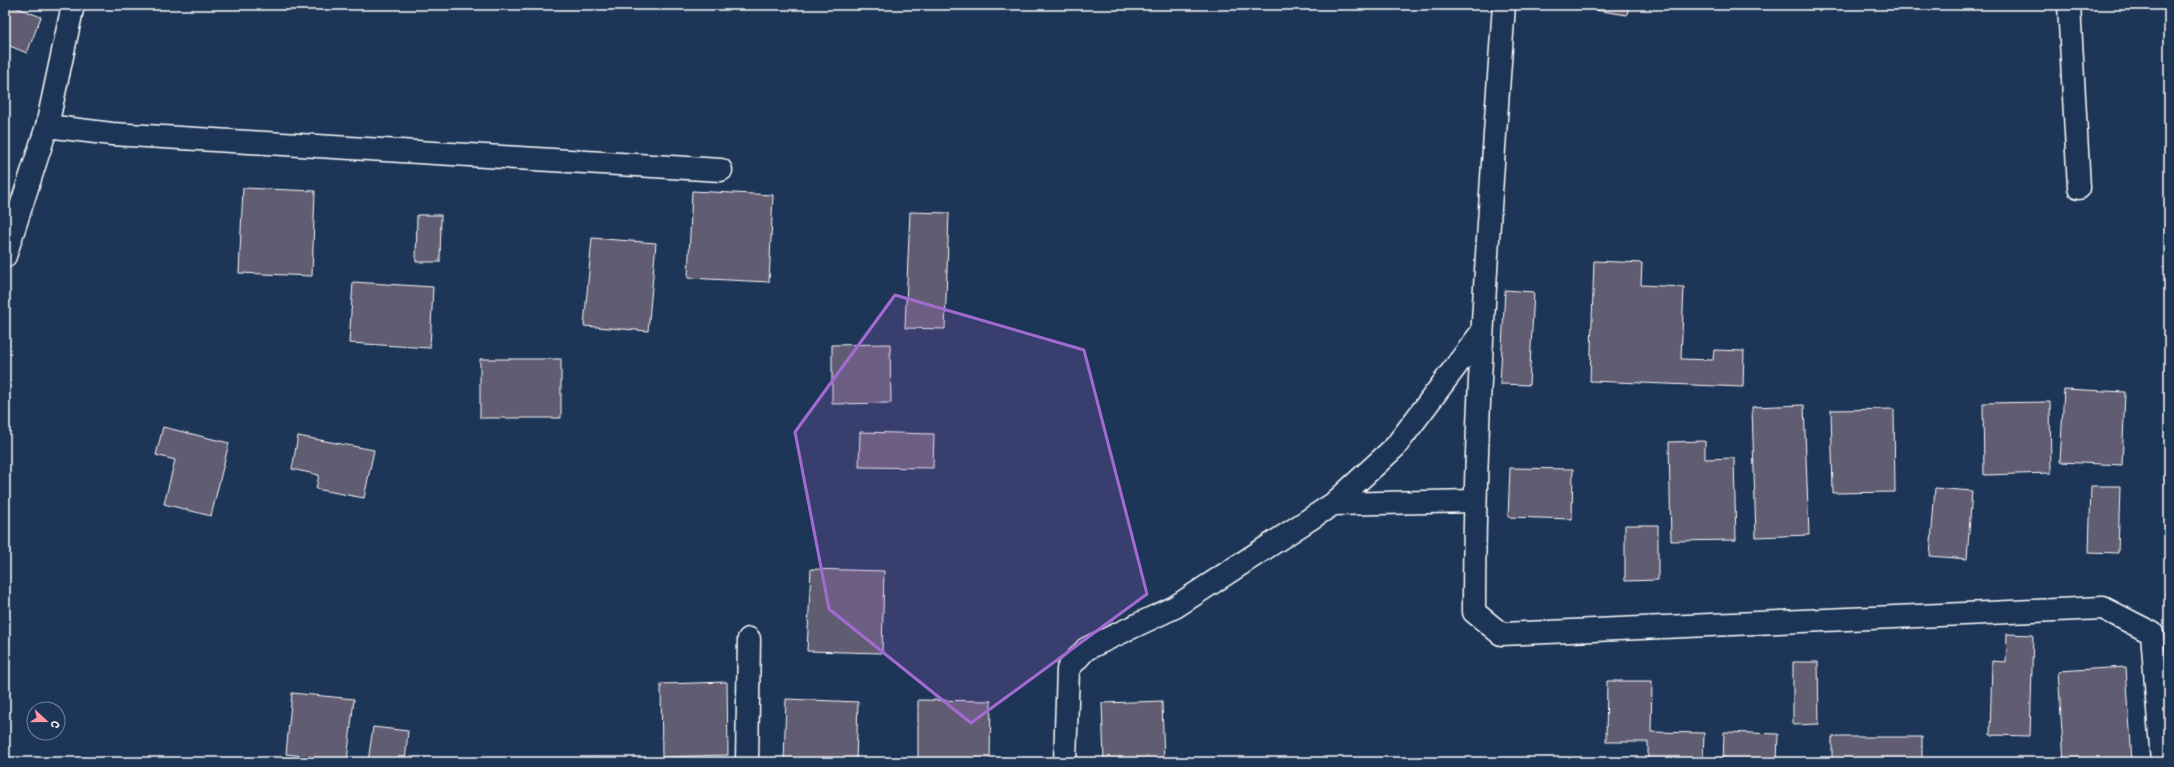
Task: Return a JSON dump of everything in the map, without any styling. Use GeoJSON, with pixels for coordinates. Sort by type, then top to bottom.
{"type":"FeatureCollection","features":[{"type":"Feature","properties":{"kind":"street"},"geometry":{"type":"LineString","coordinates":[[5,256],[47,126],[73,5]]}},
{"type":"Feature","properties":{"kind":"street"},"geometry":{"type":"LineString","coordinates":[[1504,5],[1481,333],[1474,501],[1474,612],[1501,634],[2102,608],[2152,634],[2162,762]]}},
{"type":"Feature","properties":{"kind":"street"},"geometry":{"type":"LineString","coordinates":[[2069,5],[2079,188]]}},
{"type":"Feature","properties":{"kind":"street"},"geometry":{"type":"LineString","coordinates":[[47,126],[112,134],[721,170]]}},
{"type":"Feature","properties":{"kind":"street"},"geometry":{"type":"LineString","coordinates":[[1065,762],[1068,669],[1086,649],[1175,607],[1333,504],[1395,447],[1481,333]]}},
{"type":"Feature","properties":{"kind":"street"},"geometry":{"type":"LineString","coordinates":[[1333,504],[1474,501]]}},
{"type":"Feature","properties":{"kind":"street"},"geometry":{"type":"LineString","coordinates":[[747,762],[749,639]]}},
{"type":"Feature","properties":{"kind":"highlighted area"},"geometry":{"type":"Polygon","coordinates":[[[895,295],[1084,350],[1147,594],[971,723],[829,609],[795,432],[895,295]]]}},
{"type":"Feature","properties":{"kind":"building"},"geometry":{"type":"Polygon","coordinates":[[[5,5],[10,5],[41,17],[27,53],[5,44],[5,5]]]}},
{"type":"Feature","properties":{"kind":"building"},"geometry":{"type":"Polygon","coordinates":[[[1563,5],[1629,5],[1627,15],[1563,5]]]}},
{"type":"Feature","properties":{"kind":"building"},"geometry":{"type":"Polygon","coordinates":[[[243,188],[315,191],[312,276],[239,273],[243,188]]]}},
{"type":"Feature","properties":{"kind":"building"},"geometry":{"type":"Polygon","coordinates":[[[692,191],[773,195],[769,282],[688,278],[692,191]]]}},
{"type":"Feature","properties":{"kind":"building"},"geometry":{"type":"Polygon","coordinates":[[[910,212],[949,213],[945,329],[905,328],[910,212]]]}},
{"type":"Feature","properties":{"kind":"building"},"geometry":{"type":"Polygon","coordinates":[[[417,215],[441,215],[440,262],[416,262],[417,215]]]}},
{"type":"Feature","properties":{"kind":"building"},"geometry":{"type":"Polygon","coordinates":[[[592,238],[656,243],[648,331],[584,326],[592,238]]]}},
{"type":"Feature","properties":{"kind":"building"},"geometry":{"type":"Polygon","coordinates":[[[1594,261],[1642,263],[1641,285],[1684,287],[1681,359],[1713,360],[1714,350],[1744,351],[1743,387],[1590,381],[1594,261]]]}},
{"type":"Feature","properties":{"kind":"building"},"geometry":{"type":"Polygon","coordinates":[[[353,282],[433,287],[430,348],[349,343],[353,282]]]}},
{"type":"Feature","properties":{"kind":"building"},"geometry":{"type":"Polygon","coordinates":[[[1505,290],[1534,292],[1529,385],[1500,384],[1505,290]]]}},
{"type":"Feature","properties":{"kind":"building"},"geometry":{"type":"Polygon","coordinates":[[[890,344],[891,403],[832,404],[832,345],[890,344]]]}},
{"type":"Feature","properties":{"kind":"building"},"geometry":{"type":"Polygon","coordinates":[[[480,359],[561,359],[561,418],[480,418],[480,359]]]}},
{"type":"Feature","properties":{"kind":"building"},"geometry":{"type":"Polygon","coordinates":[[[2064,389],[2125,392],[2122,465],[2060,462],[2064,389]]]}},
{"type":"Feature","properties":{"kind":"building"},"geometry":{"type":"Polygon","coordinates":[[[2050,402],[2051,473],[1984,475],[1983,403],[2050,402]]]}},
{"type":"Feature","properties":{"kind":"building"},"geometry":{"type":"Polygon","coordinates":[[[1804,405],[1809,535],[1756,537],[1752,407],[1804,405]]]}},
{"type":"Feature","properties":{"kind":"building"},"geometry":{"type":"Polygon","coordinates":[[[1894,409],[1895,492],[1833,493],[1831,410],[1894,409]]]}},
{"type":"Feature","properties":{"kind":"building"},"geometry":{"type":"Polygon","coordinates":[[[163,427],[229,443],[211,516],[164,504],[175,460],[156,455],[163,427]]]}},
{"type":"Feature","properties":{"kind":"building"},"geometry":{"type":"Polygon","coordinates":[[[860,432],[934,434],[933,468],[859,467],[860,432]]]}},
{"type":"Feature","properties":{"kind":"building"},"geometry":{"type":"Polygon","coordinates":[[[298,436],[374,450],[364,498],[316,489],[319,475],[292,469],[298,436]]]}},
{"type":"Feature","properties":{"kind":"building"},"geometry":{"type":"Polygon","coordinates":[[[1705,441],[1705,459],[1734,458],[1736,540],[1671,541],[1669,442],[1705,441]]]}},
{"type":"Feature","properties":{"kind":"building"},"geometry":{"type":"Polygon","coordinates":[[[1510,468],[1573,469],[1572,519],[1508,517],[1510,468]]]}},
{"type":"Feature","properties":{"kind":"building"},"geometry":{"type":"Polygon","coordinates":[[[2091,486],[2120,486],[2118,553],[2089,552],[2091,486]]]}},
{"type":"Feature","properties":{"kind":"building"},"geometry":{"type":"Polygon","coordinates":[[[1935,488],[1972,491],[1967,559],[1930,556],[1935,488]]]}},
{"type":"Feature","properties":{"kind":"building"},"geometry":{"type":"Polygon","coordinates":[[[1625,525],[1658,525],[1658,580],[1625,581],[1625,525]]]}},
{"type":"Feature","properties":{"kind":"building"},"geometry":{"type":"Polygon","coordinates":[[[811,569],[884,571],[882,653],[807,651],[811,569]]]}},
{"type":"Feature","properties":{"kind":"building"},"geometry":{"type":"Polygon","coordinates":[[[2007,634],[2033,635],[2030,736],[1990,735],[1992,661],[2006,662],[2007,634]]]}},
{"type":"Feature","properties":{"kind":"building"},"geometry":{"type":"Polygon","coordinates":[[[1793,662],[1818,662],[1819,724],[1793,725],[1793,662]]]}},
{"type":"Feature","properties":{"kind":"building"},"geometry":{"type":"Polygon","coordinates":[[[2126,667],[2132,762],[2064,762],[2058,671],[2126,667]]]}},
{"type":"Feature","properties":{"kind":"building"},"geometry":{"type":"Polygon","coordinates":[[[1607,681],[1652,681],[1651,732],[1704,733],[1703,762],[1648,762],[1648,742],[1606,742],[1607,681]]]}},
{"type":"Feature","properties":{"kind":"building"},"geometry":{"type":"Polygon","coordinates":[[[727,682],[728,755],[662,757],[661,684],[727,682]]]}},
{"type":"Feature","properties":{"kind":"building"},"geometry":{"type":"Polygon","coordinates":[[[292,693],[354,699],[347,761],[286,754],[292,693]]]}},
{"type":"Feature","properties":{"kind":"building"},"geometry":{"type":"Polygon","coordinates":[[[786,699],[858,702],[856,762],[784,762],[786,699]]]}},
{"type":"Feature","properties":{"kind":"building"},"geometry":{"type":"Polygon","coordinates":[[[918,700],[991,701],[990,762],[918,762],[918,700]]]}},
{"type":"Feature","properties":{"kind":"building"},"geometry":{"type":"Polygon","coordinates":[[[1162,701],[1164,762],[1104,762],[1102,703],[1162,701]]]}},
{"type":"Feature","properties":{"kind":"building"},"geometry":{"type":"Polygon","coordinates":[[[373,727],[408,731],[405,762],[368,762],[373,727]]]}},
{"type":"Feature","properties":{"kind":"building"},"geometry":{"type":"Polygon","coordinates":[[[1724,732],[1778,734],[1777,762],[1723,762],[1724,732]]]}},
{"type":"Feature","properties":{"kind":"building"},"geometry":{"type":"Polygon","coordinates":[[[1832,737],[1922,737],[1922,762],[1832,762],[1832,737]]]}}]}
